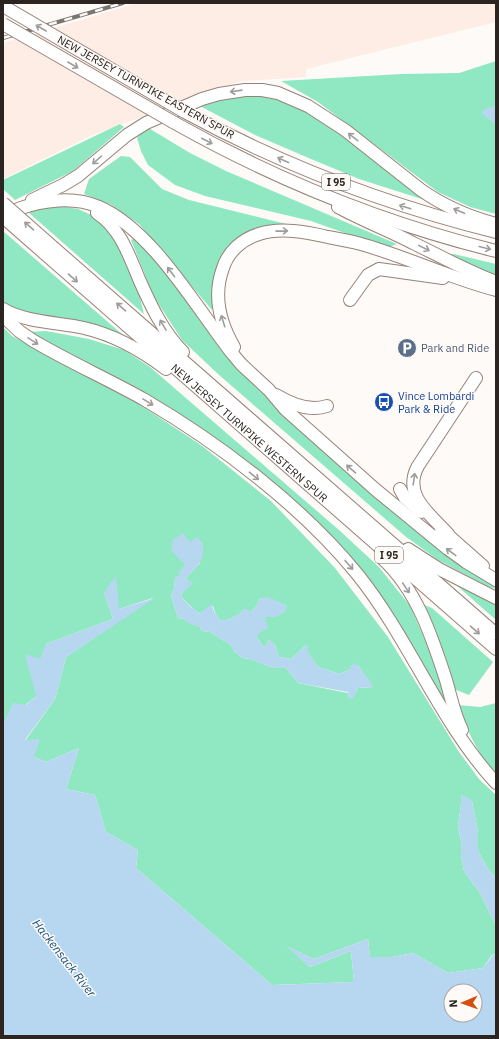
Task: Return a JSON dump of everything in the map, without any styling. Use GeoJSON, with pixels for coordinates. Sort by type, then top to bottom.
{"type":"FeatureCollection","features":[{"type":"Feature","properties":{"kind":"highway","name":"NEW JERSEY TURNPIKE EASTERN SPUR"},"geometry":{"type":"LineString","coordinates":[[3,6],[183,111],[272,155],[336,183],[414,210],[496,232]]}},
{"type":"Feature","properties":{"kind":"highway","name":"NEW JERSEY TURNPIKE EASTERN SPUR"},"geometry":{"type":"LineString","coordinates":[[3,24],[173,122],[232,153],[289,180],[337,200],[402,224],[496,251]]}},
{"type":"Feature","properties":{"kind":"highway"},"geometry":{"type":"LineString","coordinates":[[3,218],[34,199],[78,176],[127,135],[152,120],[210,97],[236,91],[258,90],[270,91],[284,95],[308,106],[345,130],[431,197],[459,211],[496,224]]}},
{"type":"Feature","properties":{"kind":"highway"},"geometry":{"type":"LineString","coordinates":[[289,180],[354,216],[385,229],[470,271],[496,282]]}},
{"type":"Feature","properties":{"kind":"highway"},"geometry":{"type":"LineString","coordinates":[[18,209],[50,201],[77,202],[94,206],[112,214],[125,223],[142,238],[163,261],[241,364],[257,378]]}},
{"type":"Feature","properties":{"kind":"highway"},"geometry":{"type":"LineString","coordinates":[[77,202],[99,214],[114,228],[121,238],[154,311],[170,336],[184,353],[233,396],[256,424]]}},
{"type":"Feature","properties":{"kind":"highway","name":"NEW JERSEY TURNPIKE WESTERN SPUR"},"geometry":{"type":"LineString","coordinates":[[3,203],[49,250],[218,405],[323,497],[458,608],[496,634]]}},
{"type":"Feature","properties":{"kind":"highway","name":"NEW JERSEY TURNPIKE WESTERN SPUR"},"geometry":{"type":"LineString","coordinates":[[3,218],[49,250],[256,424],[357,513],[458,608],[496,649]]}},
{"type":"Feature","properties":{"kind":"highway"},"geometry":{"type":"LineString","coordinates":[[496,290],[374,248],[330,237],[288,231],[264,233],[252,236],[235,248],[226,259],[221,273],[218,296],[222,319],[228,336],[238,353],[257,378],[285,410],[391,503],[457,556],[496,580]]}},
{"type":"Feature","properties":{"kind":"highway"},"geometry":{"type":"LineString","coordinates":[[350,300],[368,275],[379,269],[479,285]]}},
{"type":"Feature","properties":{"kind":"highway"},"geometry":{"type":"LineString","coordinates":[[3,309],[22,317],[83,328],[103,333],[120,340],[148,356],[182,382],[218,405]]}},
{"type":"Feature","properties":{"kind":"highway"},"geometry":{"type":"LineString","coordinates":[[3,316],[18,331],[32,340],[130,392],[196,432],[283,499],[312,526],[347,563],[374,596],[462,740],[496,783]]}},
{"type":"Feature","properties":{"kind":"highway"},"geometry":{"type":"LineString","coordinates":[[448,534],[416,498],[412,486],[413,478],[418,466],[476,378]]}},
{"type":"Feature","properties":{"kind":"highway"},"geometry":{"type":"LineString","coordinates":[[268,390],[283,399],[302,406],[316,408],[327,406]]}},
{"type":"Feature","properties":{"kind":"highway"},"geometry":{"type":"LineString","coordinates":[[400,490],[408,501],[448,534],[496,580]]}},
{"type":"Feature","properties":{"kind":"highway"},"geometry":{"type":"LineString","coordinates":[[323,497],[353,533],[391,567],[415,602],[427,625],[434,643],[460,727],[480,763]]}},
{"type":"Feature","properties":{"kind":"highway"},"geometry":{"type":"LineString","coordinates":[[357,513],[434,566],[496,598]]}},
{"type":"Feature","properties":{"kind":"shaded area"},"geometry":{"type":"Polygon","coordinates":[[[138,3],[496,3],[496,22],[306,69],[306,77],[241,81],[92,135],[3,179],[3,43],[138,3]]]}},
{"type":"Feature","properties":{"kind":"green space"},"geometry":{"type":"Polygon","coordinates":[[[496,61],[496,214],[470,207],[438,192],[318,102],[281,81],[401,74],[459,73],[496,61]]]}},
{"type":"Feature","properties":{"kind":"green space"},"geometry":{"type":"Polygon","coordinates":[[[251,94],[279,98],[312,113],[347,137],[428,201],[359,179],[255,135],[200,106],[220,98],[251,94]]]}},
{"type":"Feature","properties":{"kind":"green space"},"geometry":{"type":"Polygon","coordinates":[[[120,124],[124,127],[73,171],[15,200],[3,189],[3,180],[120,124]]]}},
{"type":"Feature","properties":{"kind":"green space"},"geometry":{"type":"Polygon","coordinates":[[[147,127],[190,153],[226,171],[397,244],[387,248],[311,221],[205,196],[175,185],[148,165],[141,151],[137,138],[147,127]]]}},
{"type":"Feature","properties":{"kind":"green space"},"geometry":{"type":"Polygon","coordinates":[[[121,156],[130,157],[162,189],[189,200],[302,228],[245,236],[216,272],[212,310],[139,224],[110,204],[84,194],[89,179],[121,156]]]}},
{"type":"Feature","properties":{"kind":"green space"},"geometry":{"type":"Polygon","coordinates":[[[62,206],[78,209],[96,217],[110,229],[137,285],[144,314],[28,212],[42,207],[62,206]]]}},
{"type":"Feature","properties":{"kind":"green space"},"geometry":{"type":"Polygon","coordinates":[[[3,231],[131,342],[14,311],[3,302],[3,231]]]}},
{"type":"Feature","properties":{"kind":"green space"},"geometry":{"type":"Polygon","coordinates":[[[135,238],[162,267],[235,363],[496,585],[496,589],[487,586],[438,560],[405,536],[218,374],[182,340],[154,297],[131,240],[135,238]]]}},
{"type":"Feature","properties":{"kind":"green space"},"geometry":{"type":"Polygon","coordinates":[[[454,254],[496,264],[496,277],[447,255],[454,254]]]}},
{"type":"Feature","properties":{"kind":"green space"},"geometry":{"type":"Polygon","coordinates":[[[3,327],[12,336],[125,395],[201,445],[271,501],[335,568],[388,637],[459,752],[479,779],[496,795],[496,879],[478,851],[478,832],[472,801],[461,795],[458,826],[464,871],[480,893],[496,926],[496,954],[492,955],[483,968],[448,973],[413,953],[392,957],[370,957],[368,939],[314,959],[288,947],[310,967],[351,951],[354,982],[272,985],[136,868],[138,850],[106,832],[95,795],[66,789],[79,748],[46,762],[34,757],[25,741],[55,699],[66,657],[153,598],[119,609],[104,592],[113,619],[46,644],[36,696],[3,724],[3,327]],[[180,558],[186,565],[179,576],[175,578],[174,589],[171,596],[178,618],[184,619],[200,627],[202,631],[210,632],[231,645],[234,651],[242,658],[251,659],[273,668],[286,668],[298,683],[348,693],[349,698],[353,698],[358,688],[373,687],[358,665],[340,674],[318,667],[306,650],[308,646],[305,646],[291,659],[279,657],[275,645],[269,640],[264,648],[256,636],[266,624],[265,617],[286,605],[260,598],[256,607],[251,612],[241,613],[230,619],[221,621],[216,615],[213,606],[199,614],[181,597],[182,593],[192,583],[185,579],[200,563],[180,558]]]}},
{"type":"Feature","properties":{"kind":"green space"},"geometry":{"type":"Polygon","coordinates":[[[46,331],[89,339],[124,350],[150,367],[339,530],[379,567],[410,606],[449,701],[447,709],[387,611],[267,481],[27,332],[46,331]]]}},
{"type":"Feature","properties":{"kind":"green space"},"geometry":{"type":"Polygon","coordinates":[[[446,576],[496,601],[496,620],[446,576]]]}},
{"type":"Feature","properties":{"kind":"green space"},"geometry":{"type":"Polygon","coordinates":[[[422,604],[432,608],[493,662],[469,695],[456,690],[422,604]]]}},
{"type":"Feature","properties":{"kind":"green space"},"geometry":{"type":"Polygon","coordinates":[[[496,703],[496,775],[474,742],[458,705],[480,707],[496,703]]]}},
{"type":"Feature","properties":{"kind":"water"},"geometry":{"type":"Polygon","coordinates":[[[495,106],[496,124],[484,116],[482,112],[487,108],[495,106]]]}},
{"type":"Feature","properties":{"kind":"water"},"geometry":{"type":"Polygon","coordinates":[[[183,533],[190,542],[197,537],[203,543],[201,559],[197,567],[185,579],[192,581],[193,583],[182,593],[181,597],[199,614],[211,604],[216,615],[221,621],[230,619],[241,613],[241,610],[246,609],[251,612],[256,607],[260,598],[268,597],[286,605],[286,611],[276,617],[265,617],[268,627],[256,636],[264,648],[269,640],[275,645],[279,657],[291,659],[308,645],[307,650],[318,667],[340,674],[350,669],[351,665],[354,663],[358,665],[374,687],[358,688],[353,699],[349,698],[348,692],[298,683],[286,668],[273,668],[251,659],[242,658],[234,651],[231,645],[210,632],[201,631],[200,627],[188,623],[184,619],[178,618],[171,596],[174,589],[175,578],[179,576],[179,572],[185,565],[171,550],[173,540],[183,533]]]}},
{"type":"Feature","properties":{"kind":"water","name":"Hackensack River"},"geometry":{"type":"Polygon","coordinates":[[[116,576],[119,609],[155,598],[66,657],[55,699],[25,740],[40,739],[34,757],[46,762],[79,748],[66,789],[95,795],[106,832],[138,850],[136,868],[272,985],[354,982],[351,951],[310,967],[286,946],[314,959],[368,939],[370,957],[392,957],[413,953],[448,973],[483,968],[493,955],[496,954],[496,1036],[3,1036],[3,724],[13,703],[26,705],[36,696],[25,654],[40,659],[46,644],[113,619],[104,592],[116,576]]]}},
{"type":"Feature","properties":{"kind":"water"},"geometry":{"type":"Polygon","coordinates":[[[461,795],[472,801],[478,832],[478,851],[496,879],[496,926],[480,893],[464,871],[458,826],[461,795]]]}},
{"type":"Feature","properties":{"kind":"railway"},"geometry":{"type":"LineString","coordinates":[[3,38],[123,3]]}},
{"type":"Feature","properties":{"kind":"place","name":"Park and Ride"},"geometry":{"type":"Point","coordinates":[407,348]}},
{"type":"Feature","properties":{"kind":"place","name":"Vince Lombardi Park & Ride"},"geometry":{"type":"Point","coordinates":[384,402]}}]}
